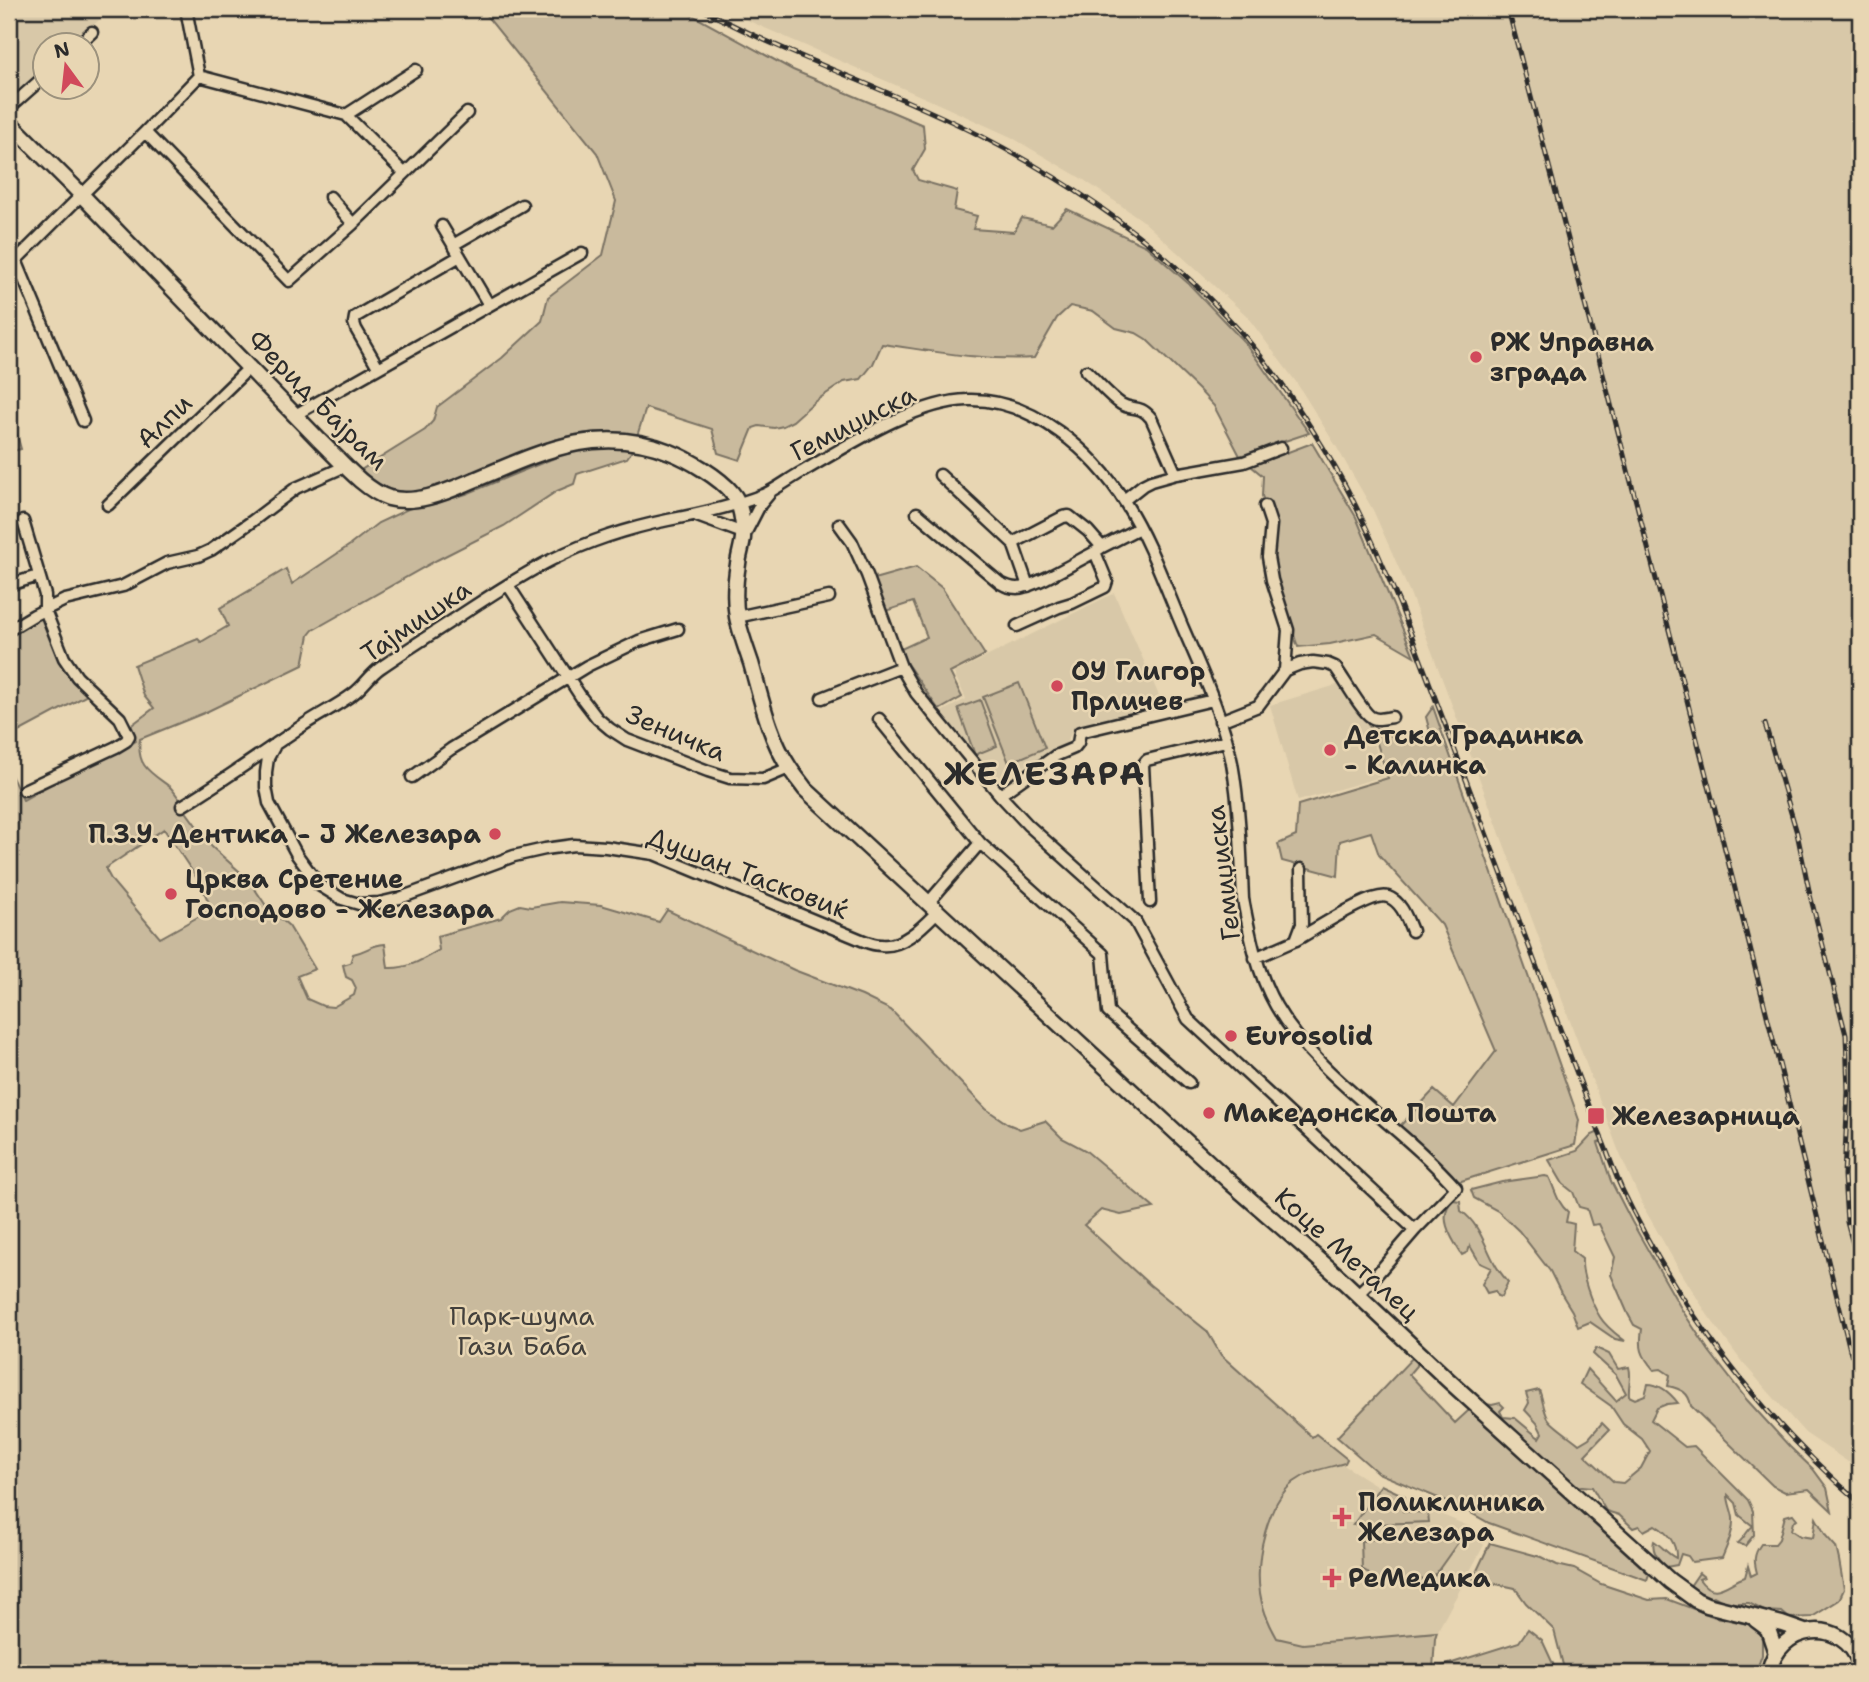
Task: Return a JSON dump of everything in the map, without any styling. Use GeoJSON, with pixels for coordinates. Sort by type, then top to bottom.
{"type":"FeatureCollection","features":[{"type":"Feature","properties":{"kind":"street"},"geometry":{"type":"LineString","coordinates":[[186,9],[199,76]]}},
{"type":"Feature","properties":{"kind":"street"},"geometry":{"type":"LineString","coordinates":[[346,115],[416,70]]}},
{"type":"Feature","properties":{"kind":"street"},"geometry":{"type":"LineString","coordinates":[[199,76],[346,115],[404,173]]}},
{"type":"Feature","properties":{"kind":"street"},"geometry":{"type":"LineString","coordinates":[[83,421],[12,263],[199,76]]}},
{"type":"Feature","properties":{"kind":"street"},"geometry":{"type":"LineString","coordinates":[[9,108],[32,87]]}},
{"type":"Feature","properties":{"kind":"street"},"geometry":{"type":"LineString","coordinates":[[145,132],[289,281],[353,224],[467,113]]}},
{"type":"Feature","properties":{"kind":"street","name":"Ферид Бајрам"},"geometry":{"type":"LineString","coordinates":[[9,122],[359,479],[388,498],[407,500],[435,495],[569,444],[613,439],[656,446],[683,457],[732,493],[737,503]]}},
{"type":"Feature","properties":{"kind":"street"},"geometry":{"type":"LineString","coordinates":[[330,197],[353,224]]}},
{"type":"Feature","properties":{"kind":"street"},"geometry":{"type":"LineString","coordinates":[[453,245],[522,205]]}},
{"type":"Feature","properties":{"kind":"street"},"geometry":{"type":"LineString","coordinates":[[442,226],[489,305]]}},
{"type":"Feature","properties":{"kind":"street"},"geometry":{"type":"LineString","coordinates":[[295,415],[582,253]]}},
{"type":"Feature","properties":{"kind":"street"},"geometry":{"type":"LineString","coordinates":[[378,367],[355,329],[354,318],[460,256]]}},
{"type":"Feature","properties":{"kind":"street","name":"Алпи"},"geometry":{"type":"LineString","coordinates":[[108,505],[250,368]]}},
{"type":"Feature","properties":{"kind":"street"},"geometry":{"type":"LineString","coordinates":[[1086,371],[1124,406],[1140,408],[1152,418],[1176,474]]}},
{"type":"Feature","properties":{"kind":"street","name":"Гемиџиска"},"geometry":{"type":"LineString","coordinates":[[737,503],[773,491],[909,414],[932,406],[967,400],[1002,404],[1041,419],[1091,460],[1124,500],[1139,528],[1213,700],[1227,741],[1235,788],[1243,899],[1255,958],[1276,1006],[1314,1057],[1456,1188],[1415,1230]]}},
{"type":"Feature","properties":{"kind":"street"},"geometry":{"type":"LineString","coordinates":[[1124,500],[1151,481],[1244,462],[1281,447]]}},
{"type":"Feature","properties":{"kind":"street"},"geometry":{"type":"LineString","coordinates":[[9,629],[65,600],[123,586],[167,563],[211,550],[296,488],[346,466]]}},
{"type":"Feature","properties":{"kind":"street"},"geometry":{"type":"LineString","coordinates":[[940,475],[1013,543],[1028,586]]}},
{"type":"Feature","properties":{"kind":"street","name":"Коце Металец"},"geometry":{"type":"LineString","coordinates":[[743,534],[773,491]]}},
{"type":"Feature","properties":{"kind":"street","name":"Тајмишка"},"geometry":{"type":"LineString","coordinates":[[182,806],[355,693],[376,671],[508,585],[555,558],[596,540],[656,523],[697,516],[737,503]]}},
{"type":"Feature","properties":{"kind":"street","name":"Коце Металец"},"geometry":{"type":"LineString","coordinates":[[737,503],[743,534],[735,592],[737,617],[773,733],[789,768],[805,789],[1216,1169],[1677,1587],[1707,1605],[1805,1632],[1818,1631],[1835,1635],[1850,1645],[1860,1661]]}},
{"type":"Feature","properties":{"kind":"street"},"geometry":{"type":"LineString","coordinates":[[1265,506],[1271,524],[1268,557],[1272,580],[1287,630],[1285,670]]}},
{"type":"Feature","properties":{"kind":"street"},"geometry":{"type":"LineString","coordinates":[[917,513],[1000,583],[1012,588],[1028,586],[1139,528]]}},
{"type":"Feature","properties":{"kind":"street","name":"Тајмишка"},"geometry":{"type":"LineString","coordinates":[[697,516],[743,534]]}},
{"type":"Feature","properties":{"kind":"street"},"geometry":{"type":"LineString","coordinates":[[1013,543],[1069,516],[1088,531],[1099,550],[1107,581],[1105,587],[1072,604],[1017,626]]}},
{"type":"Feature","properties":{"kind":"street"},"geometry":{"type":"LineString","coordinates":[[23,522],[45,595],[45,610],[68,666],[117,714],[129,736],[117,747],[23,790]]}},
{"type":"Feature","properties":{"kind":"street"},"geometry":{"type":"LineString","coordinates":[[839,524],[852,542],[901,667],[916,693],[1028,825],[1135,921],[1188,1019],[1415,1230],[1357,1295]]}},
{"type":"Feature","properties":{"kind":"street"},"geometry":{"type":"LineString","coordinates":[[9,585],[38,576]]}},
{"type":"Feature","properties":{"kind":"street","name":"Зеничка"},"geometry":{"type":"LineString","coordinates":[[508,585],[581,697],[597,718],[610,729],[627,740],[730,778],[763,779],[789,768]]}},
{"type":"Feature","properties":{"kind":"street"},"geometry":{"type":"LineString","coordinates":[[737,617],[829,597]]}},
{"type":"Feature","properties":{"kind":"street"},"geometry":{"type":"LineString","coordinates":[[412,777],[451,749],[611,653],[678,629]]}},
{"type":"Feature","properties":{"kind":"street"},"geometry":{"type":"LineString","coordinates":[[1220,721],[1258,706],[1285,670],[1313,662],[1335,667],[1371,718],[1392,717]]}},
{"type":"Feature","properties":{"kind":"street"},"geometry":{"type":"LineString","coordinates":[[822,698],[901,667]]}},
{"type":"Feature","properties":{"kind":"street"},"geometry":{"type":"LineString","coordinates":[[1000,795],[1055,757],[1074,748],[1080,732],[1213,700]]}},
{"type":"Feature","properties":{"kind":"street"},"geometry":{"type":"LineString","coordinates":[[879,719],[980,843],[1103,954],[1108,1012],[1189,1083]]}},
{"type":"Feature","properties":{"kind":"street"},"geometry":{"type":"LineString","coordinates":[[1150,902],[1143,765],[1147,760],[1227,741]]}},
{"type":"Feature","properties":{"kind":"street","name":"Душан Тасковиќ"},"geometry":{"type":"LineString","coordinates":[[274,747],[268,758],[266,787],[269,803],[300,860],[319,886],[350,901],[379,903],[514,856],[574,845],[654,854],[864,942],[880,946],[897,944],[905,939],[934,906]]}},
{"type":"Feature","properties":{"kind":"street"},"geometry":{"type":"LineString","coordinates":[[934,906],[980,843]]}},
{"type":"Feature","properties":{"kind":"street"},"geometry":{"type":"LineString","coordinates":[[1296,940],[1302,924],[1301,869]]}},
{"type":"Feature","properties":{"kind":"street","name":"Гемиџиска"},"geometry":{"type":"LineString","coordinates":[[1255,958],[1296,940],[1377,897],[1392,899],[1403,909],[1412,931]]}},
{"type":"Feature","properties":{"kind":"street"},"geometry":{"type":"LineString","coordinates":[[1749,1615],[1768,1629],[1776,1653]]}},
{"type":"Feature","properties":{"kind":"street"},"geometry":{"type":"LineString","coordinates":[[1769,1673],[1776,1653],[1788,1640],[1805,1632]]}},
{"type":"Feature","properties":{"kind":"shaded area"},"geometry":{"type":"Polygon","coordinates":[[[9,9],[111,9],[86,32],[32,32],[32,82],[9,104],[9,9]]]}},
{"type":"Feature","properties":{"kind":"shaded area"},"geometry":{"type":"Polygon","coordinates":[[[726,9],[1860,9],[1860,1470],[1805,1433],[1742,1362],[1707,1314],[1644,1208],[1619,1152],[1410,593],[1373,510],[1336,446],[1296,382],[1246,315],[1142,220],[1084,180],[1011,137],[726,9]]]}},
{"type":"Feature","properties":{"kind":"shaded area","name":"ОУ Глигор Прличев"},"geometry":{"type":"Polygon","coordinates":[[[1114,593],[1160,698],[1117,717],[1073,729],[1066,744],[993,783],[941,712],[966,699],[954,673],[1114,593]]]}},
{"type":"Feature","properties":{"kind":"shaded area","name":"Детска Градинка - Калинка"},"geometry":{"type":"Polygon","coordinates":[[[1340,684],[1368,723],[1384,776],[1298,801],[1270,705],[1340,684]]]}},
{"type":"Feature","properties":{"kind":"shaded area"},"geometry":{"type":"Polygon","coordinates":[[[1342,1464],[1384,1490],[1473,1528],[1484,1545],[1437,1632],[1303,1644],[1277,1639],[1263,1606],[1258,1572],[1268,1522],[1284,1492],[1297,1481],[1313,1472],[1342,1464]]]}},
{"type":"Feature","properties":{"kind":"green space"},"geometry":{"type":"Polygon","coordinates":[[[481,9],[681,9],[793,70],[923,125],[925,149],[913,170],[918,180],[957,191],[954,210],[977,216],[973,229],[1014,232],[1022,218],[1052,225],[1067,209],[1146,246],[1189,284],[1246,344],[1309,433],[1240,456],[1214,406],[1146,339],[1136,333],[1116,328],[1093,311],[1070,306],[1057,318],[1034,358],[977,357],[882,344],[873,364],[861,379],[844,382],[783,426],[753,428],[740,460],[718,453],[712,429],[646,408],[637,436],[614,432],[568,436],[424,490],[405,492],[384,487],[361,470],[425,430],[433,421],[437,407],[502,358],[542,321],[548,297],[603,255],[616,201],[597,153],[481,9]]]}},
{"type":"Feature","properties":{"kind":"green space"},"geometry":{"type":"Polygon","coordinates":[[[9,406],[21,449],[9,452],[9,406]]]}},
{"type":"Feature","properties":{"kind":"green space"},"geometry":{"type":"Polygon","coordinates":[[[1312,443],[1356,517],[1414,656],[1376,634],[1330,644],[1298,647],[1277,585],[1272,561],[1275,528],[1262,496],[1263,476],[1251,466],[1312,443]]]}},
{"type":"Feature","properties":{"kind":"green space","name":"Парк-шума Гази Баба"},"geometry":{"type":"Polygon","coordinates":[[[606,446],[634,448],[627,458],[577,474],[574,484],[557,491],[504,526],[437,560],[313,630],[309,635],[303,665],[204,713],[140,739],[140,756],[146,768],[172,789],[212,847],[248,879],[267,907],[289,926],[315,969],[297,976],[307,999],[333,1007],[354,995],[356,988],[352,980],[346,977],[343,965],[350,963],[353,954],[385,944],[388,968],[402,967],[439,950],[437,936],[501,918],[510,909],[520,905],[531,907],[560,902],[601,905],[659,922],[667,910],[794,970],[891,1010],[986,1109],[1020,1129],[1045,1121],[1062,1138],[1085,1150],[1154,1208],[1121,1215],[1101,1210],[1084,1225],[1150,1285],[1207,1331],[1221,1355],[1312,1437],[1316,1434],[1347,1459],[1345,1463],[1312,1472],[1294,1482],[1285,1491],[1270,1517],[1261,1548],[1259,1579],[1264,1611],[1277,1638],[1303,1644],[1437,1632],[1433,1669],[1519,1642],[1528,1629],[1542,1640],[1554,1666],[1550,1673],[9,1673],[9,771],[23,800],[136,741],[129,727],[154,708],[144,696],[134,665],[198,639],[201,642],[228,626],[220,608],[286,569],[292,584],[378,523],[410,508],[423,507],[466,494],[569,452],[606,446]],[[164,829],[106,868],[112,881],[160,938],[208,911],[210,905],[200,883],[164,829]]]}},
{"type":"Feature","properties":{"kind":"green space"},"geometry":{"type":"Polygon","coordinates":[[[916,567],[942,588],[985,655],[950,673],[962,697],[939,710],[905,661],[901,649],[927,637],[913,602],[886,611],[874,579],[916,567]]]}},
{"type":"Feature","properties":{"kind":"green space"},"geometry":{"type":"Polygon","coordinates":[[[45,610],[64,658],[93,692],[9,737],[9,630],[45,610]]]}},
{"type":"Feature","properties":{"kind":"green space"},"geometry":{"type":"Polygon","coordinates":[[[1019,683],[1045,748],[1009,763],[983,697],[1019,683]]]}},
{"type":"Feature","properties":{"kind":"green space"},"geometry":{"type":"Polygon","coordinates":[[[980,700],[997,746],[975,755],[958,708],[980,700]]]}},
{"type":"Feature","properties":{"kind":"green space"},"geometry":{"type":"Polygon","coordinates":[[[1433,707],[1579,1120],[1575,1145],[1458,1182],[1400,1126],[1434,1090],[1454,1107],[1496,1051],[1442,925],[1379,855],[1371,832],[1340,841],[1338,876],[1282,861],[1278,844],[1296,836],[1298,805],[1388,778],[1368,723],[1409,743],[1430,732],[1426,717],[1433,707]]]}},
{"type":"Feature","properties":{"kind":"green space"},"geometry":{"type":"Polygon","coordinates":[[[1599,1132],[1603,1141],[1598,1143],[1611,1181],[1682,1310],[1709,1351],[1747,1400],[1813,1469],[1827,1488],[1832,1511],[1809,1489],[1785,1492],[1773,1486],[1691,1406],[1686,1394],[1668,1386],[1670,1375],[1661,1369],[1654,1370],[1646,1360],[1641,1346],[1642,1329],[1634,1325],[1611,1275],[1615,1257],[1599,1224],[1592,1225],[1587,1209],[1579,1207],[1573,1192],[1563,1184],[1549,1160],[1577,1151],[1592,1135],[1599,1132]]]}},
{"type":"Feature","properties":{"kind":"green space"},"geometry":{"type":"Polygon","coordinates":[[[1549,1177],[1559,1200],[1568,1212],[1566,1222],[1574,1224],[1572,1251],[1582,1259],[1585,1281],[1593,1304],[1605,1324],[1625,1341],[1615,1339],[1590,1322],[1578,1327],[1550,1271],[1519,1231],[1498,1211],[1474,1198],[1471,1190],[1549,1177]]]}},
{"type":"Feature","properties":{"kind":"green space"},"geometry":{"type":"Polygon","coordinates":[[[1453,1200],[1460,1201],[1461,1211],[1477,1228],[1496,1266],[1508,1282],[1501,1297],[1497,1296],[1495,1291],[1487,1293],[1482,1284],[1491,1268],[1480,1263],[1470,1246],[1468,1252],[1462,1255],[1450,1235],[1446,1213],[1453,1200]]]}},
{"type":"Feature","properties":{"kind":"green space"},"geometry":{"type":"Polygon","coordinates":[[[1596,1348],[1609,1354],[1618,1369],[1629,1367],[1629,1396],[1635,1399],[1645,1395],[1648,1384],[1652,1384],[1665,1390],[1678,1403],[1657,1408],[1651,1420],[1685,1447],[1694,1446],[1748,1500],[1753,1511],[1754,1535],[1745,1546],[1738,1543],[1753,1526],[1739,1515],[1736,1503],[1728,1495],[1733,1523],[1722,1558],[1692,1562],[1688,1556],[1681,1554],[1677,1565],[1666,1567],[1656,1555],[1653,1545],[1654,1541],[1676,1558],[1673,1543],[1664,1531],[1655,1525],[1644,1531],[1639,1526],[1633,1528],[1619,1515],[1606,1511],[1592,1487],[1574,1487],[1489,1412],[1486,1404],[1500,1403],[1504,1407],[1500,1411],[1503,1417],[1515,1418],[1539,1438],[1542,1433],[1537,1423],[1525,1410],[1529,1403],[1526,1393],[1539,1390],[1548,1418],[1579,1444],[1589,1438],[1602,1423],[1609,1430],[1585,1455],[1614,1482],[1623,1483],[1641,1468],[1650,1451],[1642,1439],[1623,1424],[1611,1406],[1580,1384],[1587,1369],[1616,1401],[1626,1393],[1616,1375],[1593,1354],[1596,1348]]]}},
{"type":"Feature","properties":{"kind":"green space"},"geometry":{"type":"Polygon","coordinates":[[[1414,1356],[1420,1361],[1409,1374],[1455,1423],[1469,1410],[1649,1574],[1647,1580],[1489,1523],[1462,1508],[1378,1473],[1337,1437],[1414,1356]]]}},
{"type":"Feature","properties":{"kind":"green space"},"geometry":{"type":"Polygon","coordinates":[[[1381,1485],[1405,1496],[1403,1511],[1428,1513],[1429,1522],[1353,1525],[1381,1485]]]}},
{"type":"Feature","properties":{"kind":"green space"},"geometry":{"type":"Polygon","coordinates":[[[1793,1514],[1797,1519],[1791,1530],[1800,1536],[1813,1538],[1816,1518],[1836,1547],[1844,1589],[1839,1600],[1812,1617],[1789,1618],[1782,1612],[1764,1611],[1749,1603],[1726,1603],[1714,1596],[1704,1598],[1690,1586],[1699,1573],[1704,1577],[1699,1579],[1705,1586],[1716,1590],[1745,1577],[1748,1566],[1751,1576],[1757,1573],[1755,1558],[1758,1548],[1761,1544],[1775,1544],[1785,1516],[1793,1514]]]}},
{"type":"Feature","properties":{"kind":"green space"},"geometry":{"type":"Polygon","coordinates":[[[1464,1534],[1432,1579],[1374,1581],[1362,1569],[1361,1541],[1402,1535],[1464,1534]]]}},
{"type":"Feature","properties":{"kind":"green space"},"geometry":{"type":"Polygon","coordinates":[[[1490,1543],[1541,1557],[1574,1569],[1601,1584],[1649,1600],[1667,1599],[1715,1617],[1748,1624],[1758,1629],[1762,1639],[1762,1655],[1757,1673],[1571,1673],[1563,1665],[1554,1630],[1526,1603],[1515,1588],[1473,1579],[1490,1543]]]}},
{"type":"Feature","properties":{"kind":"railway"},"geometry":{"type":"LineString","coordinates":[[702,9],[771,43],[947,119],[1048,173],[1112,216],[1172,263],[1227,317],[1260,355],[1291,397],[1333,463],[1381,560],[1599,1132],[1621,1187],[1644,1232],[1695,1317],[1755,1396],[1787,1433],[1860,1503]]}},
{"type":"Feature","properties":{"kind":"railway"},"geometry":{"type":"LineString","coordinates":[[1508,9],[1682,680],[1851,1354],[1860,1370]]}},
{"type":"Feature","properties":{"kind":"railway"},"geometry":{"type":"LineString","coordinates":[[1765,724],[1797,833],[1846,1035],[1848,1092],[1844,1175],[1847,1222],[1860,1270]]}},
{"type":"Feature","properties":{"kind":"place","name":"РЖ Управна зграда"},"geometry":{"type":"Point","coordinates":[1476,357]}},
{"type":"Feature","properties":{"kind":"place","name":"ОУ Глигор Прличев"},"geometry":{"type":"Point","coordinates":[1057,686]}},
{"type":"Feature","properties":{"kind":"place","name":"Детска Градинка - Калинка"},"geometry":{"type":"Point","coordinates":[1330,750]}},
{"type":"Feature","properties":{"kind":"place","name":"П.З.У. Дентика - Ј Железара"},"geometry":{"type":"Point","coordinates":[495,834]}},
{"type":"Feature","properties":{"kind":"place","name":"Црква Сретение Господово - Железара"},"geometry":{"type":"Point","coordinates":[171,894]}},
{"type":"Feature","properties":{"kind":"place","name":"Eurosolid"},"geometry":{"type":"Point","coordinates":[1231,1036]}},
{"type":"Feature","properties":{"kind":"place","name":"Македонска Пошта"},"geometry":{"type":"Point","coordinates":[1209,1113]}},
{"type":"Feature","properties":{"kind":"place","name":"Железарница"},"geometry":{"type":"Point","coordinates":[1596,1116]}},
{"type":"Feature","properties":{"kind":"place","name":"Поликлиника Железара"},"geometry":{"type":"Point","coordinates":[1342,1517]}},
{"type":"Feature","properties":{"kind":"place","name":"РеМедика"},"geometry":{"type":"Point","coordinates":[1332,1578]}},
{"type":"Feature","properties":{"kind":"district","name":"ЖЕЛЕЗАРА"},"geometry":{"type":"Point","coordinates":[1045,773]}}]}
